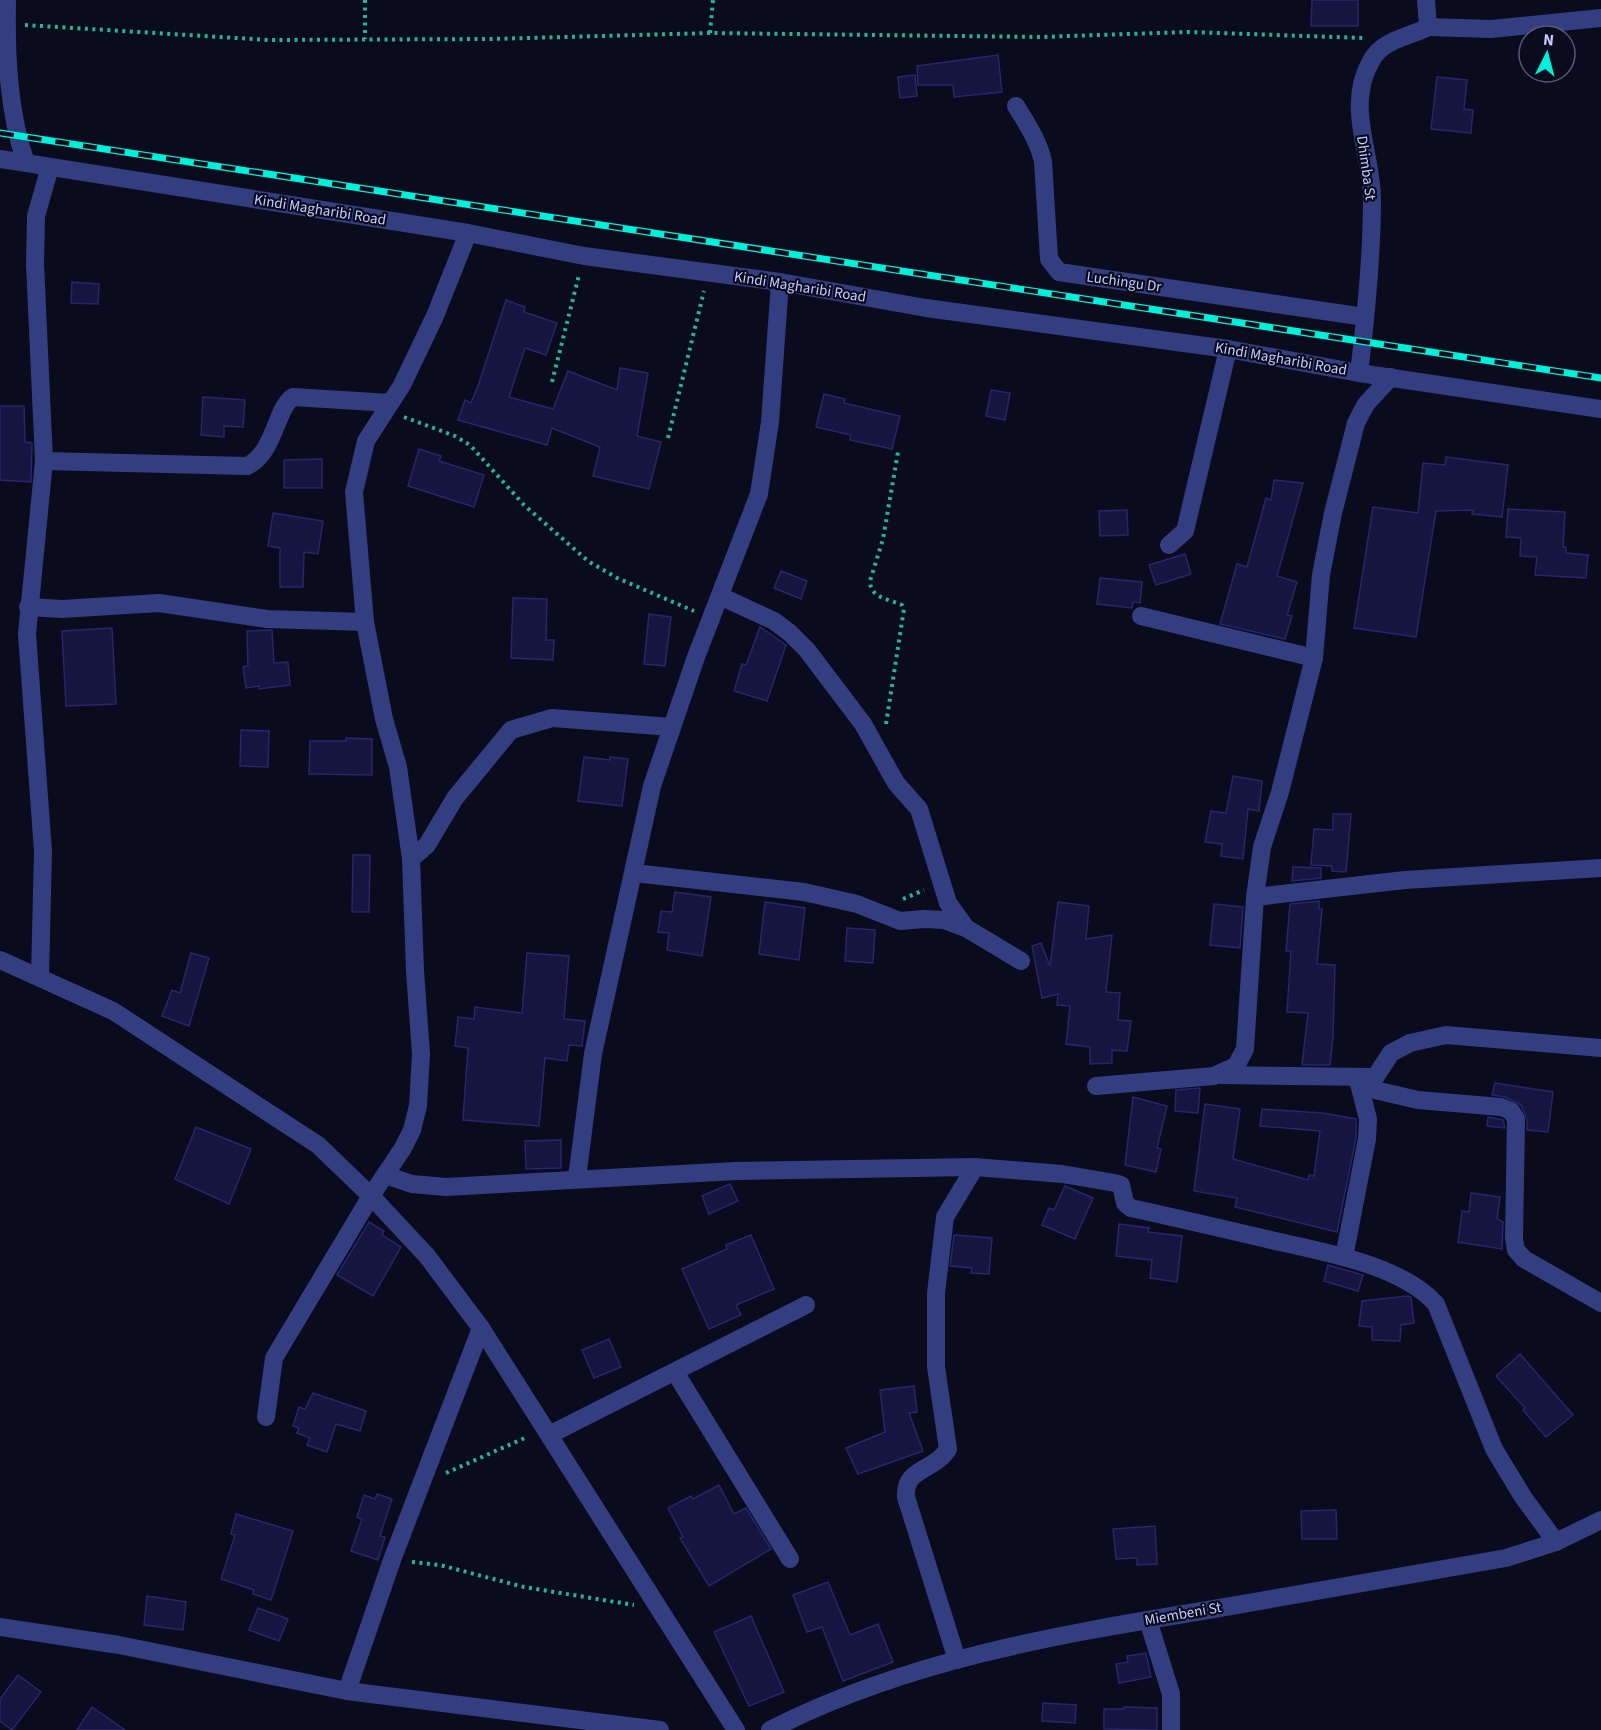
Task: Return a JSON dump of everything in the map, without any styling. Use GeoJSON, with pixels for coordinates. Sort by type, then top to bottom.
{"type":"FeatureCollection","features":[{"type":"Feature","properties":{"kind":"street"},"geometry":{"type":"LineString","coordinates":[[7,0],[6,24],[16,135],[26,163]]}},
{"type":"Feature","properties":{"kind":"street"},"geometry":{"type":"LineString","coordinates":[[1426,0],[1428,27],[1491,28],[1599,21]]}},
{"type":"Feature","properties":{"kind":"street","name":"Dhimba St"},"geometry":{"type":"LineString","coordinates":[[1359,373],[1365,317],[1372,199],[1361,132],[1359,90],[1372,59],[1382,46],[1397,39],[1412,36],[1428,27]]}},
{"type":"Feature","properties":{"kind":"street","name":"Luchingu Dr"},"geometry":{"type":"LineString","coordinates":[[1016,106],[1037,138],[1040,148],[1043,161],[1049,259],[1059,272],[1365,317]]}},
{"type":"Feature","properties":{"kind":"street","name":"Kindi Magharibi Road"},"geometry":{"type":"LineString","coordinates":[[0,159],[468,233],[584,256],[780,282],[926,308],[1228,349],[1359,373],[1601,409]]}},
{"type":"Feature","properties":{"kind":"street"},"geometry":{"type":"LineString","coordinates":[[40,976],[43,851],[30,682],[28,606],[44,461],[40,408],[36,216],[50,167]]}},
{"type":"Feature","properties":{"kind":"street"},"geometry":{"type":"LineString","coordinates":[[266,1417],[274,1358],[412,1130],[420,1086],[411,859],[398,766],[384,718],[365,622],[354,492],[366,441],[402,385],[435,316],[468,233]]}},
{"type":"Feature","properties":{"kind":"street"},"geometry":{"type":"LineString","coordinates":[[577,1178],[593,1054],[652,786],[711,619],[759,494],[770,422],[780,282]]}},
{"type":"Feature","properties":{"kind":"street"},"geometry":{"type":"LineString","coordinates":[[1169,544],[1180,537],[1186,525],[1228,349]]}},
{"type":"Feature","properties":{"kind":"street"},"geometry":{"type":"LineString","coordinates":[[1218,1074],[1236,1066],[1245,1049],[1255,897],[1262,847],[1280,792],[1314,658],[1320,575],[1347,450],[1366,404],[1391,377]]}},
{"type":"Feature","properties":{"kind":"street"},"geometry":{"type":"LineString","coordinates":[[44,461],[247,466],[255,463],[269,442],[289,399],[293,397],[388,406]]}},
{"type":"Feature","properties":{"kind":"street"},"geometry":{"type":"LineString","coordinates":[[720,596],[774,621],[807,650],[870,735],[896,783],[919,809],[940,883],[948,903],[966,928]]}},
{"type":"Feature","properties":{"kind":"street"},"geometry":{"type":"LineString","coordinates":[[28,606],[62,609],[159,603],[267,619],[365,622]]}},
{"type":"Feature","properties":{"kind":"street"},"geometry":{"type":"LineString","coordinates":[[1141,616],[1314,658]]}},
{"type":"Feature","properties":{"kind":"street"},"geometry":{"type":"LineString","coordinates":[[411,859],[427,845],[455,798],[511,730],[552,718],[672,727]]}},
{"type":"Feature","properties":{"kind":"street"},"geometry":{"type":"LineString","coordinates":[[1255,897],[1405,880],[1601,868]]}},
{"type":"Feature","properties":{"kind":"street"},"geometry":{"type":"LineString","coordinates":[[634,873],[804,892],[878,911],[900,921],[924,919],[944,921],[966,928],[1021,961]]}},
{"type":"Feature","properties":{"kind":"street"},"geometry":{"type":"LineString","coordinates":[[0,960],[40,976],[113,1011],[318,1145],[371,1196],[427,1256],[481,1328],[736,1730]]}},
{"type":"Feature","properties":{"kind":"street"},"geometry":{"type":"LineString","coordinates":[[1360,1083],[1376,1076],[1383,1061],[1391,1053],[1410,1043],[1446,1035],[1601,1048]]}},
{"type":"Feature","properties":{"kind":"street"},"geometry":{"type":"LineString","coordinates":[[1096,1086],[1218,1074],[1360,1083],[1418,1100],[1495,1106],[1511,1111],[1516,1119],[1514,1239],[1516,1250],[1524,1259],[1601,1303]]}},
{"type":"Feature","properties":{"kind":"street"},"geometry":{"type":"LineString","coordinates":[[1344,1257],[1367,1139],[1368,1119],[1360,1083]]}},
{"type":"Feature","properties":{"kind":"street"},"geometry":{"type":"LineString","coordinates":[[385,1175],[412,1184],[446,1187],[736,1171],[975,1167],[1062,1174],[1115,1183],[1121,1185],[1125,1203],[1131,1208],[1344,1257],[1407,1282],[1428,1295],[1436,1304],[1494,1449],[1523,1497],[1556,1542]]}},
{"type":"Feature","properties":{"kind":"street"},"geometry":{"type":"LineString","coordinates":[[957,1660],[906,1497],[905,1487],[912,1475],[943,1458],[948,1449],[936,1367],[936,1293],[945,1217],[975,1167]]}},
{"type":"Feature","properties":{"kind":"street"},"geometry":{"type":"LineString","coordinates":[[547,1432],[675,1372],[806,1305]]}},
{"type":"Feature","properties":{"kind":"street"},"geometry":{"type":"LineString","coordinates":[[347,1691],[392,1560],[481,1328]]}},
{"type":"Feature","properties":{"kind":"street"},"geometry":{"type":"LineString","coordinates":[[675,1372],[790,1558]]}},
{"type":"Feature","properties":{"kind":"street","name":"Miembeni St"},"geometry":{"type":"LineString","coordinates":[[770,1730],[817,1706],[888,1680],[957,1660],[1148,1620],[1506,1558],[1556,1542],[1601,1520]]}},
{"type":"Feature","properties":{"kind":"street"},"geometry":{"type":"LineString","coordinates":[[1148,1620],[1171,1694],[1171,1730]]}},
{"type":"Feature","properties":{"kind":"street"},"geometry":{"type":"LineString","coordinates":[[0,1627],[119,1644],[347,1691],[660,1730]]}},
{"type":"Feature","properties":{"kind":"path"},"geometry":{"type":"LineString","coordinates":[[365,0],[365,39]]}},
{"type":"Feature","properties":{"kind":"path"},"geometry":{"type":"LineString","coordinates":[[710,33],[712,0]]}},
{"type":"Feature","properties":{"kind":"path"},"geometry":{"type":"LineString","coordinates":[[6,24],[269,40],[492,39],[710,33],[1041,37],[1188,32],[1397,39]]}},
{"type":"Feature","properties":{"kind":"path"},"geometry":{"type":"LineString","coordinates":[[552,382],[584,256]]}},
{"type":"Feature","properties":{"kind":"path"},"geometry":{"type":"LineString","coordinates":[[668,438],[708,272]]}},
{"type":"Feature","properties":{"kind":"path"},"geometry":{"type":"LineString","coordinates":[[388,406],[470,445],[524,505],[588,561],[617,578],[711,619]]}},
{"type":"Feature","properties":{"kind":"path"},"geometry":{"type":"LineString","coordinates":[[881,758],[905,617],[902,605],[872,592],[870,581],[883,539],[898,452]]}},
{"type":"Feature","properties":{"kind":"path"},"geometry":{"type":"LineString","coordinates":[[878,911],[940,883]]}},
{"type":"Feature","properties":{"kind":"path"},"geometry":{"type":"LineString","coordinates":[[423,1484],[547,1432]]}},
{"type":"Feature","properties":{"kind":"path"},"geometry":{"type":"LineString","coordinates":[[392,1560],[440,1565],[525,1587],[586,1599],[659,1608]]}},
{"type":"Feature","properties":{"kind":"building"},"geometry":{"type":"Polygon","coordinates":[[[1312,0],[1358,0],[1358,26],[1311,26],[1312,0]]]}},
{"type":"Feature","properties":{"kind":"building"},"geometry":{"type":"Polygon","coordinates":[[[998,55],[1002,92],[954,97],[953,85],[918,85],[917,66],[998,55]]]}},
{"type":"Feature","properties":{"kind":"building"},"geometry":{"type":"Polygon","coordinates":[[[915,75],[917,96],[900,98],[898,77],[915,75]]]}},
{"type":"Feature","properties":{"kind":"building"},"geometry":{"type":"Polygon","coordinates":[[[1437,77],[1467,80],[1464,109],[1473,110],[1471,133],[1431,129],[1437,77]]]}},
{"type":"Feature","properties":{"kind":"building"},"geometry":{"type":"Polygon","coordinates":[[[72,282],[99,284],[98,304],[71,303],[72,282]]]}},
{"type":"Feature","properties":{"kind":"building"},"geometry":{"type":"Polygon","coordinates":[[[506,300],[525,307],[524,312],[557,323],[546,355],[525,348],[509,397],[553,409],[568,371],[617,390],[620,368],[648,373],[637,436],[661,442],[649,489],[593,476],[600,447],[552,428],[547,445],[458,420],[465,400],[471,403],[479,383],[506,300]]]}},
{"type":"Feature","properties":{"kind":"building"},"geometry":{"type":"Polygon","coordinates":[[[991,390],[1010,393],[1005,420],[986,416],[991,390]]]}},
{"type":"Feature","properties":{"kind":"building"},"geometry":{"type":"Polygon","coordinates":[[[824,394],[845,399],[844,403],[900,416],[892,449],[850,440],[851,435],[816,427],[824,394]]]}},
{"type":"Feature","properties":{"kind":"building"},"geometry":{"type":"Polygon","coordinates":[[[203,397],[245,400],[243,427],[224,426],[224,437],[201,435],[203,397]]]}},
{"type":"Feature","properties":{"kind":"building"},"geometry":{"type":"Polygon","coordinates":[[[0,406],[24,406],[25,442],[32,443],[31,482],[0,480],[0,406]]]}},
{"type":"Feature","properties":{"kind":"building"},"geometry":{"type":"Polygon","coordinates":[[[419,449],[441,456],[439,461],[484,475],[474,507],[408,486],[419,449]]]}},
{"type":"Feature","properties":{"kind":"building"},"geometry":{"type":"Polygon","coordinates":[[[1446,457],[1508,465],[1502,517],[1472,514],[1473,510],[1436,511],[1416,637],[1354,628],[1373,507],[1418,513],[1423,463],[1445,465],[1446,457]]]}},
{"type":"Feature","properties":{"kind":"building"},"geometry":{"type":"Polygon","coordinates":[[[322,459],[322,488],[284,488],[284,460],[322,459]]]}},
{"type":"Feature","properties":{"kind":"building"},"geometry":{"type":"Polygon","coordinates":[[[1274,480],[1303,483],[1277,576],[1297,582],[1287,615],[1292,616],[1285,639],[1220,624],[1237,564],[1247,567],[1266,498],[1271,500],[1274,480]]]}},
{"type":"Feature","properties":{"kind":"building"},"geometry":{"type":"Polygon","coordinates":[[[1508,509],[1565,512],[1563,547],[1566,547],[1566,553],[1588,555],[1586,578],[1535,575],[1537,557],[1520,556],[1521,538],[1506,537],[1508,509]]]}},
{"type":"Feature","properties":{"kind":"building"},"geometry":{"type":"Polygon","coordinates":[[[1127,510],[1128,535],[1100,536],[1099,511],[1127,510]]]}},
{"type":"Feature","properties":{"kind":"building"},"geometry":{"type":"Polygon","coordinates":[[[273,513],[323,521],[318,554],[304,552],[303,587],[280,587],[280,548],[268,546],[273,513]]]}},
{"type":"Feature","properties":{"kind":"building"},"geometry":{"type":"Polygon","coordinates":[[[1185,554],[1191,574],[1156,585],[1149,565],[1185,554]]]}},
{"type":"Feature","properties":{"kind":"building"},"geometry":{"type":"Polygon","coordinates":[[[781,571],[807,581],[801,599],[774,588],[781,571]]]}},
{"type":"Feature","properties":{"kind":"building"},"geometry":{"type":"Polygon","coordinates":[[[1100,578],[1142,582],[1140,603],[1133,602],[1132,608],[1097,604],[1100,578]]]}},
{"type":"Feature","properties":{"kind":"building"},"geometry":{"type":"Polygon","coordinates":[[[513,598],[547,599],[546,640],[554,640],[553,660],[511,658],[513,598]]]}},
{"type":"Feature","properties":{"kind":"building"},"geometry":{"type":"Polygon","coordinates":[[[649,614],[671,617],[665,666],[644,664],[649,614]]]}},
{"type":"Feature","properties":{"kind":"building"},"geometry":{"type":"Polygon","coordinates":[[[760,627],[786,645],[767,701],[734,691],[742,664],[746,665],[760,627]]]}},
{"type":"Feature","properties":{"kind":"building"},"geometry":{"type":"Polygon","coordinates":[[[112,628],[116,704],[66,706],[62,631],[112,628]]]}},
{"type":"Feature","properties":{"kind":"building"},"geometry":{"type":"Polygon","coordinates":[[[272,630],[274,663],[288,662],[290,685],[259,689],[259,686],[246,688],[243,667],[248,666],[247,631],[272,630]]]}},
{"type":"Feature","properties":{"kind":"building"},"geometry":{"type":"Polygon","coordinates":[[[241,730],[269,731],[268,767],[240,766],[241,730]]]}},
{"type":"Feature","properties":{"kind":"building"},"geometry":{"type":"Polygon","coordinates":[[[346,738],[372,739],[372,775],[309,774],[310,741],[346,741],[346,738]]]}},
{"type":"Feature","properties":{"kind":"building"},"geometry":{"type":"Polygon","coordinates":[[[584,757],[610,760],[610,757],[628,759],[622,806],[578,801],[584,757]]]}},
{"type":"Feature","properties":{"kind":"building"},"geometry":{"type":"Polygon","coordinates":[[[1233,776],[1262,781],[1259,811],[1248,809],[1243,859],[1221,856],[1222,844],[1205,842],[1211,811],[1226,813],[1233,776]]]}},
{"type":"Feature","properties":{"kind":"building"},"geometry":{"type":"Polygon","coordinates":[[[1333,814],[1351,814],[1346,872],[1332,871],[1332,866],[1311,865],[1314,829],[1333,830],[1333,814]]]}},
{"type":"Feature","properties":{"kind":"building"},"geometry":{"type":"Polygon","coordinates":[[[353,855],[370,855],[369,912],[352,912],[353,855]]]}},
{"type":"Feature","properties":{"kind":"building"},"geometry":{"type":"Polygon","coordinates":[[[1293,867],[1321,868],[1321,878],[1292,881],[1293,867]]]}},
{"type":"Feature","properties":{"kind":"building"},"geometry":{"type":"Polygon","coordinates":[[[675,892],[711,897],[702,956],[667,950],[669,933],[658,932],[661,911],[672,912],[675,892]]]}},
{"type":"Feature","properties":{"kind":"building"},"geometry":{"type":"Polygon","coordinates":[[[1319,901],[1319,909],[1322,909],[1317,964],[1335,965],[1333,1037],[1330,1065],[1302,1065],[1308,1013],[1287,1012],[1291,951],[1286,951],[1290,904],[1319,901]]]}},
{"type":"Feature","properties":{"kind":"building"},"geometry":{"type":"Polygon","coordinates":[[[765,902],[805,908],[799,960],[759,954],[765,902]]]}},
{"type":"Feature","properties":{"kind":"building"},"geometry":{"type":"Polygon","coordinates":[[[1058,902],[1089,906],[1086,939],[1112,935],[1106,992],[1120,993],[1118,1020],[1131,1021],[1127,1051],[1112,1050],[1112,1063],[1090,1064],[1090,1047],[1066,1044],[1070,1006],[1057,1005],[1058,994],[1042,998],[1032,946],[1041,943],[1050,966],[1058,902]]]}},
{"type":"Feature","properties":{"kind":"building"},"geometry":{"type":"Polygon","coordinates":[[[1214,904],[1243,907],[1240,948],[1210,945],[1214,904]]]}},
{"type":"Feature","properties":{"kind":"building"},"geometry":{"type":"Polygon","coordinates":[[[847,928],[875,930],[873,963],[845,961],[847,928]]]}},
{"type":"Feature","properties":{"kind":"building"},"geometry":{"type":"Polygon","coordinates":[[[191,953],[209,958],[189,1026],[162,1016],[172,990],[180,993],[191,953]]]}},
{"type":"Feature","properties":{"kind":"building"},"geometry":{"type":"Polygon","coordinates":[[[527,953],[569,956],[564,1019],[585,1021],[582,1046],[569,1045],[567,1061],[545,1058],[539,1126],[463,1120],[468,1048],[455,1046],[458,1017],[474,1019],[475,1007],[522,1013],[527,953]]]}},
{"type":"Feature","properties":{"kind":"building"},"geometry":{"type":"Polygon","coordinates":[[[1495,1083],[1553,1092],[1548,1132],[1527,1130],[1527,1119],[1521,1105],[1505,1097],[1492,1095],[1495,1083]]]}},
{"type":"Feature","properties":{"kind":"building"},"geometry":{"type":"Polygon","coordinates":[[[1200,1088],[1198,1113],[1175,1111],[1176,1090],[1200,1088]]]}},
{"type":"Feature","properties":{"kind":"building"},"geometry":{"type":"Polygon","coordinates":[[[1133,1097],[1167,1106],[1157,1148],[1161,1149],[1156,1172],[1125,1165],[1133,1097]]]}},
{"type":"Feature","properties":{"kind":"building"},"geometry":{"type":"Polygon","coordinates":[[[1205,1104],[1240,1109],[1233,1159],[1308,1180],[1309,1175],[1314,1176],[1320,1131],[1260,1126],[1262,1109],[1322,1113],[1356,1119],[1356,1138],[1337,1232],[1235,1207],[1237,1198],[1194,1191],[1205,1104]]]}},
{"type":"Feature","properties":{"kind":"building"},"geometry":{"type":"Polygon","coordinates":[[[1488,1117],[1503,1120],[1505,1128],[1487,1126],[1488,1117]]]}},
{"type":"Feature","properties":{"kind":"building"},"geometry":{"type":"Polygon","coordinates":[[[196,1127],[251,1149],[229,1204],[175,1179],[196,1127]]]}},
{"type":"Feature","properties":{"kind":"building"},"geometry":{"type":"Polygon","coordinates":[[[561,1140],[561,1168],[526,1169],[525,1141],[561,1140]]]}},
{"type":"Feature","properties":{"kind":"building"},"geometry":{"type":"Polygon","coordinates":[[[730,1184],[738,1201],[709,1214],[702,1196],[730,1184]]]}},
{"type":"Feature","properties":{"kind":"building"},"geometry":{"type":"Polygon","coordinates":[[[1065,1186],[1093,1198],[1075,1239],[1042,1225],[1049,1208],[1054,1210],[1065,1186]]]}},
{"type":"Feature","properties":{"kind":"building"},"geometry":{"type":"Polygon","coordinates":[[[1471,1193],[1500,1197],[1497,1219],[1503,1222],[1502,1249],[1458,1242],[1462,1211],[1469,1212],[1471,1193]]]}},
{"type":"Feature","properties":{"kind":"building"},"geometry":{"type":"Polygon","coordinates":[[[369,1222],[384,1231],[382,1235],[401,1247],[373,1296],[337,1275],[369,1222]]]}},
{"type":"Feature","properties":{"kind":"building"},"geometry":{"type":"Polygon","coordinates":[[[1119,1224],[1149,1228],[1148,1232],[1182,1236],[1177,1282],[1150,1278],[1152,1260],[1116,1256],[1119,1224]]]}},
{"type":"Feature","properties":{"kind":"building"},"geometry":{"type":"Polygon","coordinates":[[[751,1235],[774,1289],[736,1305],[741,1315],[709,1329],[682,1269],[727,1249],[726,1245],[751,1235]]]}},
{"type":"Feature","properties":{"kind":"building"},"geometry":{"type":"Polygon","coordinates":[[[954,1235],[992,1238],[989,1274],[971,1273],[972,1268],[950,1266],[954,1235]]]}},
{"type":"Feature","properties":{"kind":"building"},"geometry":{"type":"Polygon","coordinates":[[[1328,1265],[1363,1275],[1358,1291],[1324,1281],[1328,1265]]]}},
{"type":"Feature","properties":{"kind":"building"},"geometry":{"type":"Polygon","coordinates":[[[1411,1297],[1414,1323],[1401,1325],[1400,1341],[1372,1340],[1372,1327],[1359,1326],[1362,1301],[1411,1297]]]}},
{"type":"Feature","properties":{"kind":"building"},"geometry":{"type":"Polygon","coordinates":[[[609,1339],[621,1367],[594,1378],[582,1350],[609,1339]]]}},
{"type":"Feature","properties":{"kind":"building"},"geometry":{"type":"Polygon","coordinates":[[[1520,1354],[1573,1415],[1546,1437],[1523,1410],[1525,1408],[1496,1376],[1520,1354]]]}},
{"type":"Feature","properties":{"kind":"building"},"geometry":{"type":"Polygon","coordinates":[[[914,1386],[917,1412],[909,1413],[923,1451],[858,1474],[846,1448],[885,1432],[880,1390],[914,1386]]]}},
{"type":"Feature","properties":{"kind":"building"},"geometry":{"type":"Polygon","coordinates":[[[313,1393],[366,1411],[360,1431],[336,1424],[327,1452],[307,1445],[310,1438],[297,1433],[299,1428],[293,1426],[299,1407],[305,1409],[313,1393]]]}},
{"type":"Feature","properties":{"kind":"building"},"geometry":{"type":"Polygon","coordinates":[[[719,1485],[734,1514],[746,1508],[771,1549],[709,1586],[680,1538],[683,1537],[668,1508],[691,1496],[693,1499],[719,1485]]]}},
{"type":"Feature","properties":{"kind":"building"},"geometry":{"type":"Polygon","coordinates":[[[377,1494],[392,1499],[380,1536],[385,1537],[378,1560],[351,1551],[362,1519],[357,1517],[364,1495],[375,1499],[377,1494]]]}},
{"type":"Feature","properties":{"kind":"building"},"geometry":{"type":"Polygon","coordinates":[[[1336,1510],[1337,1539],[1302,1539],[1301,1511],[1336,1510]]]}},
{"type":"Feature","properties":{"kind":"building"},"geometry":{"type":"Polygon","coordinates":[[[236,1514],[293,1531],[271,1600],[253,1594],[254,1590],[221,1579],[235,1535],[231,1534],[236,1514]]]}},
{"type":"Feature","properties":{"kind":"building"},"geometry":{"type":"Polygon","coordinates":[[[1155,1526],[1157,1564],[1137,1565],[1137,1558],[1116,1559],[1113,1529],[1155,1526]]]}},
{"type":"Feature","properties":{"kind":"building"},"geometry":{"type":"Polygon","coordinates":[[[828,1582],[850,1635],[878,1624],[893,1662],[843,1681],[822,1627],[807,1632],[793,1595],[828,1582]]]}},
{"type":"Feature","properties":{"kind":"building"},"geometry":{"type":"Polygon","coordinates":[[[147,1596],[186,1602],[183,1630],[144,1625],[147,1596]]]}},
{"type":"Feature","properties":{"kind":"building"},"geometry":{"type":"Polygon","coordinates":[[[258,1608],[288,1619],[279,1641],[249,1630],[258,1608]]]}},
{"type":"Feature","properties":{"kind":"building"},"geometry":{"type":"Polygon","coordinates":[[[751,1616],[784,1692],[749,1706],[714,1632],[751,1616]]]}},
{"type":"Feature","properties":{"kind":"building"},"geometry":{"type":"Polygon","coordinates":[[[1146,1653],[1151,1677],[1119,1683],[1116,1664],[1128,1662],[1127,1656],[1146,1653]]]}},
{"type":"Feature","properties":{"kind":"building"},"geometry":{"type":"Polygon","coordinates":[[[18,1675],[41,1692],[12,1730],[0,1721],[0,1699],[18,1675]]]}},
{"type":"Feature","properties":{"kind":"building"},"geometry":{"type":"Polygon","coordinates":[[[1043,1703],[1076,1705],[1075,1723],[1042,1721],[1043,1703]]]}},
{"type":"Feature","properties":{"kind":"building"},"geometry":{"type":"Polygon","coordinates":[[[92,1707],[125,1730],[77,1730],[92,1707]]]}},
{"type":"Feature","properties":{"kind":"building"},"geometry":{"type":"Polygon","coordinates":[[[1124,1707],[1157,1708],[1157,1730],[1104,1729],[1104,1709],[1124,1709],[1124,1707]]]}},
{"type":"Feature","properties":{"kind":"railway"},"geometry":{"type":"LineString","coordinates":[[0,133],[1601,378]]}}]}
